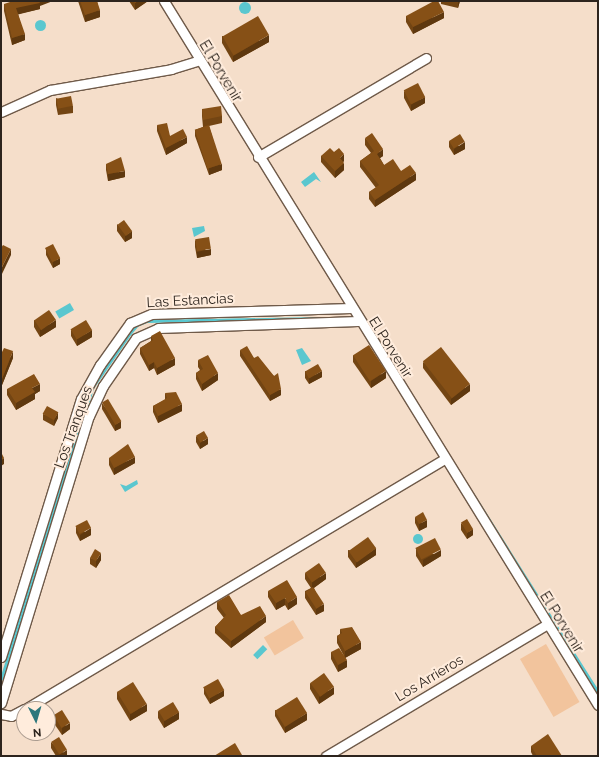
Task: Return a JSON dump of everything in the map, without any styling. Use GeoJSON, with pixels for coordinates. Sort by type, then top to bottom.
{"type":"FeatureCollection","features":[{"type":"Feature","properties":{"kind":"street","name":"El Porvenir"},"geometry":{"type":"LineString","coordinates":[[164,1],[198,61],[358,321],[598,705]]}},
{"type":"Feature","properties":{"kind":"street"},"geometry":{"type":"LineString","coordinates":[[258,157],[426,58]]}},
{"type":"Feature","properties":{"kind":"street"},"geometry":{"type":"LineString","coordinates":[[1,112],[50,90],[171,69],[198,61]]}},
{"type":"Feature","properties":{"kind":"street","name":"Las Estancias"},"geometry":{"type":"LineString","coordinates":[[1,657],[74,424],[94,374],[127,327],[139,318],[157,313],[351,308]]}},
{"type":"Feature","properties":{"kind":"street","name":"Los Tranques"},"geometry":{"type":"LineString","coordinates":[[1,703],[86,428],[103,386],[136,338],[149,330],[358,321]]}},
{"type":"Feature","properties":{"kind":"street"},"geometry":{"type":"LineString","coordinates":[[74,424],[86,428]]}},
{"type":"Feature","properties":{"kind":"street"},"geometry":{"type":"LineString","coordinates":[[37,701],[444,459]]}},
{"type":"Feature","properties":{"kind":"street","name":"Los Arrieros"},"geometry":{"type":"LineString","coordinates":[[326,756],[547,624]]}},
{"type":"Feature","properties":{"kind":"street"},"geometry":{"type":"LineString","coordinates":[[1,714],[11,716],[16,713]]}},
{"type":"Feature","properties":{"kind":"shaded area"},"geometry":{"type":"Polygon","coordinates":[[[293,620],[304,638],[275,656],[264,638],[293,620]]]}},
{"type":"Feature","properties":{"kind":"shaded area"},"geometry":{"type":"Polygon","coordinates":[[[546,644],[580,702],[554,717],[520,659],[546,644]]]}},
{"type":"Feature","properties":{"kind":"water"},"geometry":{"type":"Polygon","coordinates":[[[247,2],[250,3],[250,13],[243,14],[240,13],[239,6],[240,3],[247,2]]]}},
{"type":"Feature","properties":{"kind":"water"},"geometry":{"type":"Polygon","coordinates":[[[40,19],[44,21],[46,25],[44,29],[40,31],[36,29],[34,25],[36,21],[40,19]]]}},
{"type":"Feature","properties":{"kind":"water"},"geometry":{"type":"Polygon","coordinates":[[[314,172],[321,182],[316,179],[305,187],[301,182],[314,172]]]}},
{"type":"Feature","properties":{"kind":"water"},"geometry":{"type":"Polygon","coordinates":[[[204,226],[205,231],[194,237],[192,228],[204,226]]]}},
{"type":"Feature","properties":{"kind":"water"},"geometry":{"type":"Polygon","coordinates":[[[70,303],[74,310],[59,318],[55,312],[70,303]]]}},
{"type":"Feature","properties":{"kind":"water"},"geometry":{"type":"Polygon","coordinates":[[[302,348],[311,361],[302,365],[296,350],[302,348]]]}},
{"type":"Feature","properties":{"kind":"water"},"geometry":{"type":"Polygon","coordinates":[[[137,480],[138,484],[125,492],[120,484],[126,486],[137,480]]]}},
{"type":"Feature","properties":{"kind":"water"},"geometry":{"type":"Polygon","coordinates":[[[416,534],[420,534],[422,535],[422,543],[416,544],[413,541],[413,537],[416,534]]]}},
{"type":"Feature","properties":{"kind":"water"},"geometry":{"type":"Polygon","coordinates":[[[263,645],[267,649],[257,659],[253,655],[263,645]]]}},
{"type":"Feature","properties":{"kind":"building"},"geometry":{"type":"Polygon","coordinates":[[[13,1],[39,1],[40,3],[16,8],[25,34],[12,38],[4,4],[13,1]]]}},
{"type":"Feature","properties":{"kind":"building"},"geometry":{"type":"Polygon","coordinates":[[[80,1],[97,1],[100,10],[85,15],[80,1]]]}},
{"type":"Feature","properties":{"kind":"building"},"geometry":{"type":"Polygon","coordinates":[[[434,1],[438,1],[444,12],[413,27],[406,16],[434,1]]]}},
{"type":"Feature","properties":{"kind":"building"},"geometry":{"type":"Polygon","coordinates":[[[258,16],[269,35],[233,56],[222,36],[258,16]]]}},
{"type":"Feature","properties":{"kind":"building"},"geometry":{"type":"Polygon","coordinates":[[[418,83],[425,97],[411,105],[404,90],[418,83]]]}},
{"type":"Feature","properties":{"kind":"building"},"geometry":{"type":"Polygon","coordinates":[[[71,96],[73,106],[58,109],[56,99],[71,96]]]}},
{"type":"Feature","properties":{"kind":"building"},"geometry":{"type":"Polygon","coordinates":[[[221,106],[222,116],[203,120],[202,109],[221,106]]]}},
{"type":"Feature","properties":{"kind":"building"},"geometry":{"type":"Polygon","coordinates":[[[167,123],[170,136],[183,129],[187,137],[166,148],[157,125],[167,123]]]}},
{"type":"Feature","properties":{"kind":"building"},"geometry":{"type":"Polygon","coordinates":[[[209,125],[222,164],[207,169],[195,130],[209,125]]]}},
{"type":"Feature","properties":{"kind":"building"},"geometry":{"type":"Polygon","coordinates":[[[372,133],[383,149],[377,154],[384,165],[393,159],[401,171],[410,165],[416,173],[375,200],[369,192],[379,185],[360,161],[374,151],[365,138],[372,133]]]}},
{"type":"Feature","properties":{"kind":"building"},"geometry":{"type":"Polygon","coordinates":[[[460,134],[465,142],[454,149],[449,141],[460,134]]]}},
{"type":"Feature","properties":{"kind":"building"},"geometry":{"type":"Polygon","coordinates":[[[330,148],[334,152],[339,148],[344,154],[340,158],[344,163],[335,171],[321,156],[330,148]]]}},
{"type":"Feature","properties":{"kind":"building"},"geometry":{"type":"Polygon","coordinates":[[[121,157],[125,171],[108,174],[106,164],[121,157]]]}},
{"type":"Feature","properties":{"kind":"building"},"geometry":{"type":"Polygon","coordinates":[[[124,220],[132,231],[126,236],[118,225],[124,220]]]}},
{"type":"Feature","properties":{"kind":"building"},"geometry":{"type":"Polygon","coordinates":[[[209,237],[211,249],[197,251],[195,239],[209,237]]]}},
{"type":"Feature","properties":{"kind":"building"},"geometry":{"type":"Polygon","coordinates":[[[53,244],[60,258],[52,262],[45,248],[53,244]]]}},
{"type":"Feature","properties":{"kind":"building"},"geometry":{"type":"Polygon","coordinates":[[[3,245],[11,249],[1,269],[1,248],[3,245]]]}},
{"type":"Feature","properties":{"kind":"building"},"geometry":{"type":"Polygon","coordinates":[[[49,310],[56,320],[41,330],[34,320],[49,310]]]}},
{"type":"Feature","properties":{"kind":"building"},"geometry":{"type":"Polygon","coordinates":[[[86,320],[92,330],[77,340],[71,329],[86,320]]]}},
{"type":"Feature","properties":{"kind":"building"},"geometry":{"type":"Polygon","coordinates":[[[160,331],[175,358],[157,368],[154,362],[149,365],[140,348],[153,340],[151,336],[160,331]]]}},
{"type":"Feature","properties":{"kind":"building"},"geometry":{"type":"Polygon","coordinates":[[[369,345],[386,371],[370,381],[353,355],[369,345]]]}},
{"type":"Feature","properties":{"kind":"building"},"geometry":{"type":"Polygon","coordinates":[[[247,346],[254,358],[258,356],[274,376],[278,373],[281,389],[270,395],[240,350],[247,346]]]}},
{"type":"Feature","properties":{"kind":"building"},"geometry":{"type":"Polygon","coordinates":[[[441,347],[470,384],[452,398],[423,361],[441,347]]]}},
{"type":"Feature","properties":{"kind":"building"},"geometry":{"type":"Polygon","coordinates":[[[4,348],[13,351],[2,379],[1,354],[4,348]]]}},
{"type":"Feature","properties":{"kind":"building"},"geometry":{"type":"Polygon","coordinates":[[[208,355],[218,373],[202,384],[196,373],[203,369],[198,360],[208,355]]]}},
{"type":"Feature","properties":{"kind":"building"},"geometry":{"type":"Polygon","coordinates":[[[318,364],[322,371],[309,378],[305,372],[318,364]]]}},
{"type":"Feature","properties":{"kind":"building"},"geometry":{"type":"Polygon","coordinates":[[[34,374],[40,384],[32,388],[35,392],[16,403],[7,389],[34,374]]]}},
{"type":"Feature","properties":{"kind":"building"},"geometry":{"type":"Polygon","coordinates":[[[176,392],[182,404],[158,416],[153,406],[167,398],[165,393],[176,392]]]}},
{"type":"Feature","properties":{"kind":"building"},"geometry":{"type":"Polygon","coordinates":[[[108,399],[121,421],[115,425],[102,403],[108,399]]]}},
{"type":"Feature","properties":{"kind":"building"},"geometry":{"type":"Polygon","coordinates":[[[47,406],[58,412],[54,420],[43,414],[47,406]]]}},
{"type":"Feature","properties":{"kind":"building"},"geometry":{"type":"Polygon","coordinates":[[[204,431],[208,438],[200,442],[196,436],[204,431]]]}},
{"type":"Feature","properties":{"kind":"building"},"geometry":{"type":"Polygon","coordinates":[[[128,444],[135,457],[114,468],[109,458],[128,444]]]}},
{"type":"Feature","properties":{"kind":"building"},"geometry":{"type":"Polygon","coordinates":[[[1,452],[4,458],[1,460],[1,452]]]}},
{"type":"Feature","properties":{"kind":"building"},"geometry":{"type":"Polygon","coordinates":[[[423,512],[427,520],[419,524],[415,517],[423,512]]]}},
{"type":"Feature","properties":{"kind":"building"},"geometry":{"type":"Polygon","coordinates":[[[467,519],[473,529],[467,533],[461,523],[467,519]]]}},
{"type":"Feature","properties":{"kind":"building"},"geometry":{"type":"Polygon","coordinates":[[[87,520],[91,528],[80,534],[75,526],[87,520]]]}},
{"type":"Feature","properties":{"kind":"building"},"geometry":{"type":"Polygon","coordinates":[[[368,537],[376,548],[357,562],[349,551],[368,537]]]}},
{"type":"Feature","properties":{"kind":"building"},"geometry":{"type":"Polygon","coordinates":[[[435,538],[441,550],[421,560],[415,548],[435,538]]]}},
{"type":"Feature","properties":{"kind":"building"},"geometry":{"type":"Polygon","coordinates":[[[95,549],[101,553],[96,561],[90,558],[95,549]]]}},
{"type":"Feature","properties":{"kind":"building"},"geometry":{"type":"Polygon","coordinates":[[[319,563],[326,573],[312,583],[305,573],[319,563]]]}},
{"type":"Feature","properties":{"kind":"building"},"geometry":{"type":"Polygon","coordinates":[[[287,580],[297,597],[288,603],[285,598],[276,603],[268,591],[287,580]]]}},
{"type":"Feature","properties":{"kind":"building"},"geometry":{"type":"Polygon","coordinates":[[[313,587],[324,604],[316,609],[305,592],[313,587]]]}},
{"type":"Feature","properties":{"kind":"building"},"geometry":{"type":"Polygon","coordinates":[[[229,595],[241,615],[260,606],[266,616],[231,641],[215,627],[226,615],[217,602],[229,595]]]}},
{"type":"Feature","properties":{"kind":"building"},"geometry":{"type":"Polygon","coordinates":[[[352,627],[361,642],[345,651],[337,636],[342,633],[340,629],[352,627]]]}},
{"type":"Feature","properties":{"kind":"building"},"geometry":{"type":"Polygon","coordinates":[[[339,648],[347,660],[338,665],[331,652],[339,648]]]}},
{"type":"Feature","properties":{"kind":"building"},"geometry":{"type":"Polygon","coordinates":[[[324,673],[334,687],[320,697],[310,683],[324,673]]]}},
{"type":"Feature","properties":{"kind":"building"},"geometry":{"type":"Polygon","coordinates":[[[218,679],[224,690],[209,699],[203,687],[218,679]]]}},
{"type":"Feature","properties":{"kind":"building"},"geometry":{"type":"Polygon","coordinates":[[[133,682],[147,704],[131,714],[117,692],[133,682]]]}},
{"type":"Feature","properties":{"kind":"building"},"geometry":{"type":"Polygon","coordinates":[[[297,697],[307,713],[285,727],[275,711],[297,697]]]}},
{"type":"Feature","properties":{"kind":"building"},"geometry":{"type":"Polygon","coordinates":[[[173,702],[179,712],[165,721],[158,711],[173,702]]]}},
{"type":"Feature","properties":{"kind":"building"},"geometry":{"type":"Polygon","coordinates":[[[62,710],[70,723],[61,728],[56,719],[56,714],[62,710]]]}},
{"type":"Feature","properties":{"kind":"building"},"geometry":{"type":"Polygon","coordinates":[[[548,734],[562,756],[537,756],[531,746],[548,734]]]}},
{"type":"Feature","properties":{"kind":"building"},"geometry":{"type":"Polygon","coordinates":[[[59,737],[67,750],[59,754],[51,742],[56,741],[56,739],[59,737]]]}},
{"type":"Feature","properties":{"kind":"building"},"geometry":{"type":"Polygon","coordinates":[[[235,743],[242,755],[214,756],[235,743]]]}},
{"type":"Feature","properties":{"kind":"waterway"},"geometry":{"type":"LineString","coordinates":[[1,679],[92,388],[137,325],[147,321],[317,318]]}},
{"type":"Feature","properties":{"kind":"waterway"},"geometry":{"type":"LineString","coordinates":[[473,494],[598,692]]}}]}
